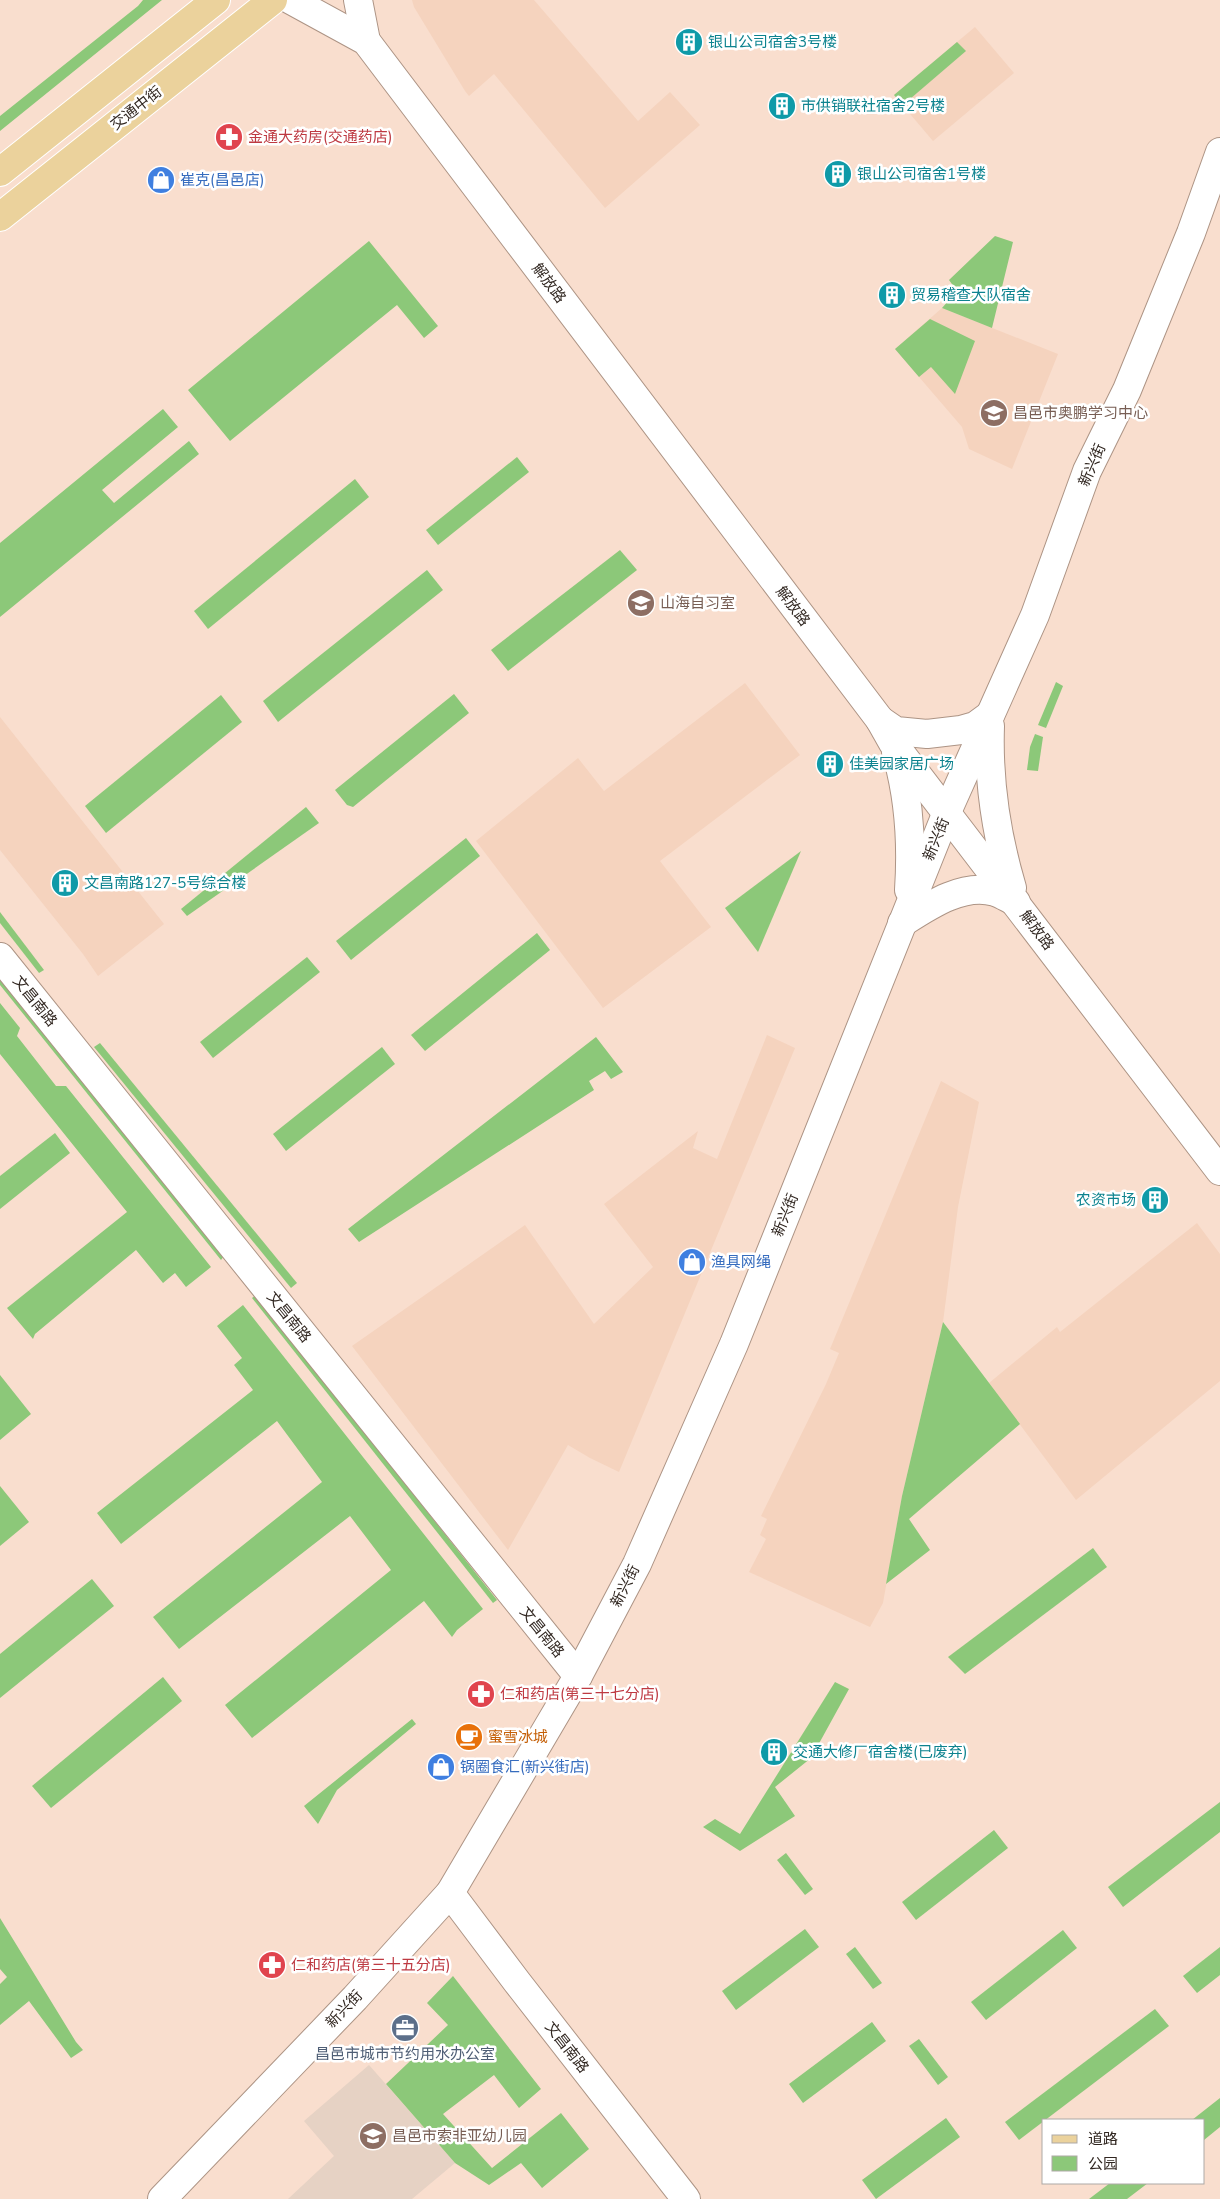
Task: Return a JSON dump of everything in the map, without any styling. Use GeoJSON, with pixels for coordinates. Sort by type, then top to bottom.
{"type":"FeatureCollection","features":[{"type":"Feature","properties":{"kind":"main road"},"geometry":{"type":"LineString","coordinates":[[0,172],[216,0]]}},
{"type":"Feature","properties":{"kind":"main road","name":"交通中街"},"geometry":{"type":"LineString","coordinates":[[0,217],[273,0]]}},
{"type":"Feature","properties":{"kind":"street","name":"解放路"},"geometry":{"type":"LineString","coordinates":[[292,0],[366,41],[946,812],[1220,1171]]}},
{"type":"Feature","properties":{"kind":"street","name":"解放路"},"geometry":{"type":"LineString","coordinates":[[358,0],[366,41]]}},
{"type":"Feature","properties":{"kind":"street","name":"新兴街"},"geometry":{"type":"LineString","coordinates":[[162,2199],[355,1998],[450,1893],[578,1676],[637,1564],[734,1344],[946,812],[1035,615],[1087,471],[1128,390],[1191,233],[1220,152]]}},
{"type":"Feature","properties":{"kind":"street"},"geometry":{"type":"LineString","coordinates":[[990,715],[975,726],[961,730],[927,734],[887,732],[900,767],[907,811],[910,863],[905,917],[949,897],[969,891],[983,890],[995,892],[1016,902]]}},
{"type":"Feature","properties":{"kind":"street"},"geometry":{"type":"LineString","coordinates":[[990,715],[990,779],[994,815],[1016,902]]}},
{"type":"Feature","properties":{"kind":"street","name":"文昌南路"},"geometry":{"type":"LineString","coordinates":[[0,956],[578,1676]]}},
{"type":"Feature","properties":{"kind":"street","name":"文昌南路"},"geometry":{"type":"LineString","coordinates":[[450,1893],[686,2199]]}},
{"type":"Feature","properties":{"kind":"shaded area"},"geometry":{"type":"Polygon","coordinates":[[[412,0],[534,0],[638,121],[670,92],[700,125],[605,208],[494,74],[469,96],[414,7],[412,0]]]}},
{"type":"Feature","properties":{"kind":"shaded area"},"geometry":{"type":"Polygon","coordinates":[[[975,27],[1014,73],[933,141],[894,95],[975,27]]]}},
{"type":"Feature","properties":{"kind":"shaded area"},"geometry":{"type":"Polygon","coordinates":[[[942,308],[1058,354],[1012,469],[969,449],[962,427],[895,349],[942,308]]]}},
{"type":"Feature","properties":{"kind":"shaded area"},"geometry":{"type":"Polygon","coordinates":[[[745,683],[800,755],[660,861],[711,927],[603,1008],[476,841],[578,758],[604,791],[745,683]]]}},
{"type":"Feature","properties":{"kind":"shaded area"},"geometry":{"type":"Polygon","coordinates":[[[0,717],[164,924],[98,976],[83,954],[0,850],[0,717]]]}},
{"type":"Feature","properties":{"kind":"shaded area"},"geometry":{"type":"Polygon","coordinates":[[[767,1035],[795,1048],[619,1472],[568,1445],[508,1550],[352,1346],[525,1225],[594,1324],[653,1267],[604,1204],[698,1131],[693,1148],[717,1159],[767,1035]]]}},
{"type":"Feature","properties":{"kind":"shaded area"},"geometry":{"type":"Polygon","coordinates":[[[941,1081],[979,1102],[958,1207],[943,1322],[902,1496],[883,1603],[870,1627],[749,1572],[766,1539],[760,1535],[767,1519],[761,1516],[826,1384],[839,1353],[830,1349],[941,1081]]]}},
{"type":"Feature","properties":{"kind":"shaded area"},"geometry":{"type":"Polygon","coordinates":[[[1197,1223],[1220,1254],[1220,1381],[1076,1500],[989,1383],[1057,1327],[1060,1332],[1197,1223]]]}},
{"type":"Feature","properties":{"kind":"shaded area","name":"昌邑市索非亚幼儿园"},"geometry":{"type":"Polygon","coordinates":[[[369,2065],[455,2163],[412,2199],[288,2199],[334,2156],[304,2121],[369,2065]]]}},
{"type":"Feature","properties":{"kind":"green space"},"geometry":{"type":"Polygon","coordinates":[[[143,0],[162,0],[0,131],[0,116],[138,6],[143,0]]]}},
{"type":"Feature","properties":{"kind":"green space"},"geometry":{"type":"Polygon","coordinates":[[[957,42],[966,51],[903,105],[894,95],[957,42]]]}},
{"type":"Feature","properties":{"kind":"green space"},"geometry":{"type":"Polygon","coordinates":[[[995,236],[1013,242],[992,328],[942,308],[957,291],[949,280],[995,236]]]}},
{"type":"Feature","properties":{"kind":"green space"},"geometry":{"type":"Polygon","coordinates":[[[369,241],[438,326],[424,338],[397,305],[230,441],[188,390],[369,241]]]}},
{"type":"Feature","properties":{"kind":"green space"},"geometry":{"type":"Polygon","coordinates":[[[930,319],[975,341],[955,394],[931,367],[919,377],[895,349],[930,319]]]}},
{"type":"Feature","properties":{"kind":"green space"},"geometry":{"type":"Polygon","coordinates":[[[163,409],[178,427],[102,490],[114,503],[189,441],[199,454],[0,617],[0,543],[163,409]]]}},
{"type":"Feature","properties":{"kind":"green space"},"geometry":{"type":"Polygon","coordinates":[[[517,457],[529,472],[438,545],[426,530],[517,457]]]}},
{"type":"Feature","properties":{"kind":"green space"},"geometry":{"type":"Polygon","coordinates":[[[355,479],[369,497],[208,629],[194,611],[355,479]]]}},
{"type":"Feature","properties":{"kind":"green space"},"geometry":{"type":"Polygon","coordinates":[[[620,550],[637,570],[508,671],[491,650],[620,550]]]}},
{"type":"Feature","properties":{"kind":"green space"},"geometry":{"type":"Polygon","coordinates":[[[427,570],[443,590],[278,722],[263,701],[427,570]]]}},
{"type":"Feature","properties":{"kind":"green space"},"geometry":{"type":"Polygon","coordinates":[[[1056,682],[1063,686],[1046,728],[1038,725],[1056,682]]]}},
{"type":"Feature","properties":{"kind":"green space"},"geometry":{"type":"Polygon","coordinates":[[[454,694],[469,713],[353,807],[347,805],[335,790],[454,694]]]}},
{"type":"Feature","properties":{"kind":"green space"},"geometry":{"type":"Polygon","coordinates":[[[221,695],[242,722],[106,833],[85,806],[221,695]]]}},
{"type":"Feature","properties":{"kind":"green space"},"geometry":{"type":"Polygon","coordinates":[[[1035,734],[1043,737],[1038,771],[1027,770],[1030,747],[1035,734]]]}},
{"type":"Feature","properties":{"kind":"green space"},"geometry":{"type":"Polygon","coordinates":[[[306,807],[319,823],[187,916],[181,909],[306,807]]]}},
{"type":"Feature","properties":{"kind":"green space"},"geometry":{"type":"Polygon","coordinates":[[[466,838],[480,856],[351,960],[336,941],[466,838]]]}},
{"type":"Feature","properties":{"kind":"green space"},"geometry":{"type":"Polygon","coordinates":[[[801,851],[758,952],[725,908],[801,851]]]}},
{"type":"Feature","properties":{"kind":"green space"},"geometry":{"type":"Polygon","coordinates":[[[0,912],[44,970],[39,973],[0,923],[0,912]]]}},
{"type":"Feature","properties":{"kind":"green space"},"geometry":{"type":"Polygon","coordinates":[[[537,933],[550,950],[425,1051],[411,1035],[537,933]]]}},
{"type":"Feature","properties":{"kind":"green space"},"geometry":{"type":"Polygon","coordinates":[[[307,957],[320,972],[213,1058],[200,1042],[307,957]]]}},
{"type":"Feature","properties":{"kind":"green space"},"geometry":{"type":"Polygon","coordinates":[[[0,976],[224,1256],[221,1260],[0,985],[0,976]]]}},
{"type":"Feature","properties":{"kind":"green space"},"geometry":{"type":"Polygon","coordinates":[[[0,1003],[20,1028],[17,1036],[56,1086],[66,1086],[211,1267],[186,1287],[175,1273],[163,1283],[136,1250],[35,1334],[33,1339],[7,1308],[127,1212],[0,1054],[0,1003]]]}},
{"type":"Feature","properties":{"kind":"green space"},"geometry":{"type":"Polygon","coordinates":[[[596,1037],[623,1072],[611,1079],[605,1071],[589,1081],[594,1090],[359,1242],[348,1229],[596,1037]]]}},
{"type":"Feature","properties":{"kind":"green space"},"geometry":{"type":"Polygon","coordinates":[[[100,1043],[297,1283],[291,1288],[94,1047],[100,1043]]]}},
{"type":"Feature","properties":{"kind":"green space"},"geometry":{"type":"Polygon","coordinates":[[[382,1047],[395,1064],[286,1151],[273,1134],[382,1047]]]}},
{"type":"Feature","properties":{"kind":"green space"},"geometry":{"type":"Polygon","coordinates":[[[55,1133],[70,1153],[0,1209],[0,1176],[55,1133]]]}},
{"type":"Feature","properties":{"kind":"green space"},"geometry":{"type":"Polygon","coordinates":[[[256,1295],[497,1600],[493,1603],[252,1298],[256,1295]]]}},
{"type":"Feature","properties":{"kind":"green space"},"geometry":{"type":"Polygon","coordinates":[[[243,1305],[483,1609],[457,1630],[452,1637],[424,1601],[252,1738],[225,1705],[391,1570],[350,1516],[179,1649],[153,1617],[322,1482],[277,1421],[121,1544],[97,1513],[253,1390],[234,1365],[242,1358],[217,1326],[243,1305]]]}},
{"type":"Feature","properties":{"kind":"green space"},"geometry":{"type":"Polygon","coordinates":[[[943,1322],[1020,1424],[909,1519],[930,1550],[886,1584],[902,1496],[943,1322]]]}},
{"type":"Feature","properties":{"kind":"green space"},"geometry":{"type":"Polygon","coordinates":[[[0,1375],[31,1414],[0,1440],[0,1375]]]}},
{"type":"Feature","properties":{"kind":"green space"},"geometry":{"type":"Polygon","coordinates":[[[0,1486],[29,1522],[0,1546],[0,1486]]]}},
{"type":"Feature","properties":{"kind":"green space"},"geometry":{"type":"Polygon","coordinates":[[[1093,1548],[1107,1567],[965,1674],[948,1657],[1093,1548]]]}},
{"type":"Feature","properties":{"kind":"green space"},"geometry":{"type":"Polygon","coordinates":[[[92,1579],[114,1606],[0,1698],[0,1654],[92,1579]]]}},
{"type":"Feature","properties":{"kind":"green space"},"geometry":{"type":"Polygon","coordinates":[[[163,1677],[182,1701],[51,1808],[32,1786],[163,1677]]]}},
{"type":"Feature","properties":{"kind":"green space"},"geometry":{"type":"Polygon","coordinates":[[[835,1682],[849,1689],[811,1758],[775,1787],[795,1816],[740,1851],[703,1827],[715,1819],[740,1834],[835,1682]]]}},
{"type":"Feature","properties":{"kind":"green space"},"geometry":{"type":"Polygon","coordinates":[[[412,1719],[416,1724],[337,1790],[318,1824],[304,1806],[412,1719]]]}},
{"type":"Feature","properties":{"kind":"green space"},"geometry":{"type":"Polygon","coordinates":[[[1220,1802],[1220,1832],[1123,1907],[1108,1887],[1220,1802]]]}},
{"type":"Feature","properties":{"kind":"green space"},"geometry":{"type":"Polygon","coordinates":[[[994,1830],[1008,1848],[916,1920],[902,1902],[994,1830]]]}},
{"type":"Feature","properties":{"kind":"green space"},"geometry":{"type":"Polygon","coordinates":[[[786,1853],[813,1889],[805,1895],[777,1860],[786,1853]]]}},
{"type":"Feature","properties":{"kind":"green space"},"geometry":{"type":"Polygon","coordinates":[[[0,1918],[76,2042],[83,2050],[71,2058],[29,2001],[0,2025],[0,1984],[7,1977],[0,1969],[0,1918]]]}},
{"type":"Feature","properties":{"kind":"green space"},"geometry":{"type":"Polygon","coordinates":[[[805,1929],[819,1947],[736,2010],[722,1991],[805,1929]]]}},
{"type":"Feature","properties":{"kind":"green space"},"geometry":{"type":"Polygon","coordinates":[[[1063,1930],[1077,1948],[986,2020],[971,2002],[1063,1930]]]}},
{"type":"Feature","properties":{"kind":"green space"},"geometry":{"type":"Polygon","coordinates":[[[855,1947],[882,1983],[873,1989],[846,1954],[855,1947]]]}},
{"type":"Feature","properties":{"kind":"green space"},"geometry":{"type":"Polygon","coordinates":[[[1220,1947],[1220,1975],[1197,1993],[1183,1976],[1220,1947]]]}},
{"type":"Feature","properties":{"kind":"green space"},"geometry":{"type":"Polygon","coordinates":[[[453,1976],[541,2089],[519,2108],[494,2075],[443,2114],[492,2168],[561,2113],[589,2149],[542,2188],[521,2163],[489,2185],[455,2163],[386,2084],[448,2025],[427,2003],[453,1976]]]}},
{"type":"Feature","properties":{"kind":"green space"},"geometry":{"type":"Polygon","coordinates":[[[1155,2009],[1169,2026],[1047,2119],[1042,2119],[1042,2123],[1019,2140],[1005,2122],[1155,2009]]]}},
{"type":"Feature","properties":{"kind":"green space"},"geometry":{"type":"Polygon","coordinates":[[[872,2022],[886,2041],[803,2103],[789,2084],[872,2022]]]}},
{"type":"Feature","properties":{"kind":"green space"},"geometry":{"type":"Polygon","coordinates":[[[919,2039],[948,2077],[938,2085],[909,2046],[919,2039]]]}},
{"type":"Feature","properties":{"kind":"green space"},"geometry":{"type":"Polygon","coordinates":[[[1220,2098],[1220,2127],[1205,2139],[1205,2119],[1193,2119],[1220,2098]]]}},
{"type":"Feature","properties":{"kind":"green space"},"geometry":{"type":"Polygon","coordinates":[[[946,2118],[960,2137],[876,2199],[862,2180],[946,2118]]]}},
{"type":"Feature","properties":{"kind":"green space"},"geometry":{"type":"Polygon","coordinates":[[[1109,2184],[1147,2184],[1127,2199],[1089,2199],[1109,2184]]]}},
{"type":"Feature","properties":{"kind":"place","name":"银山公司宿舍3号楼"},"geometry":{"type":"Point","coordinates":[689,42]}},
{"type":"Feature","properties":{"kind":"place","name":"市供销联社宿舍2号楼"},"geometry":{"type":"Point","coordinates":[782,106]}},
{"type":"Feature","properties":{"kind":"place","name":"金通大药房(交通药店)"},"geometry":{"type":"Point","coordinates":[229,137]}},
{"type":"Feature","properties":{"kind":"place","name":"银山公司宿舍1号楼"},"geometry":{"type":"Point","coordinates":[838,174]}},
{"type":"Feature","properties":{"kind":"place","name":"崔克(昌邑店)"},"geometry":{"type":"Point","coordinates":[161,180]}},
{"type":"Feature","properties":{"kind":"place","name":"贸易稽查大队宿舍"},"geometry":{"type":"Point","coordinates":[892,295]}},
{"type":"Feature","properties":{"kind":"place","name":"昌邑市奥鹏学习中心"},"geometry":{"type":"Point","coordinates":[994,413]}},
{"type":"Feature","properties":{"kind":"place","name":"山海自习室"},"geometry":{"type":"Point","coordinates":[641,603]}},
{"type":"Feature","properties":{"kind":"place","name":"佳美园家居广场"},"geometry":{"type":"Point","coordinates":[830,764]}},
{"type":"Feature","properties":{"kind":"place","name":"文昌南路127-5号综合楼"},"geometry":{"type":"Point","coordinates":[65,883]}},
{"type":"Feature","properties":{"kind":"place","name":"农资市场"},"geometry":{"type":"Point","coordinates":[1155,1200]}},
{"type":"Feature","properties":{"kind":"place","name":"渔具网绳"},"geometry":{"type":"Point","coordinates":[692,1262]}},
{"type":"Feature","properties":{"kind":"place","name":"仁和药店(第三十七分店)"},"geometry":{"type":"Point","coordinates":[481,1694]}},
{"type":"Feature","properties":{"kind":"place","name":"蜜雪冰城"},"geometry":{"type":"Point","coordinates":[469,1737]}},
{"type":"Feature","properties":{"kind":"place","name":"交通大修厂宿舍楼(已废弃)"},"geometry":{"type":"Point","coordinates":[774,1752]}},
{"type":"Feature","properties":{"kind":"place","name":"锅圈食汇(新兴街店)"},"geometry":{"type":"Point","coordinates":[441,1767]}},
{"type":"Feature","properties":{"kind":"place","name":"仁和药店(第三十五分店)"},"geometry":{"type":"Point","coordinates":[272,1965]}},
{"type":"Feature","properties":{"kind":"place","name":"昌邑市城市节约用水办公室"},"geometry":{"type":"Point","coordinates":[405,2028]}},
{"type":"Feature","properties":{"kind":"place","name":"昌邑市索非亚幼儿园"},"geometry":{"type":"Point","coordinates":[373,2136]}}]}
